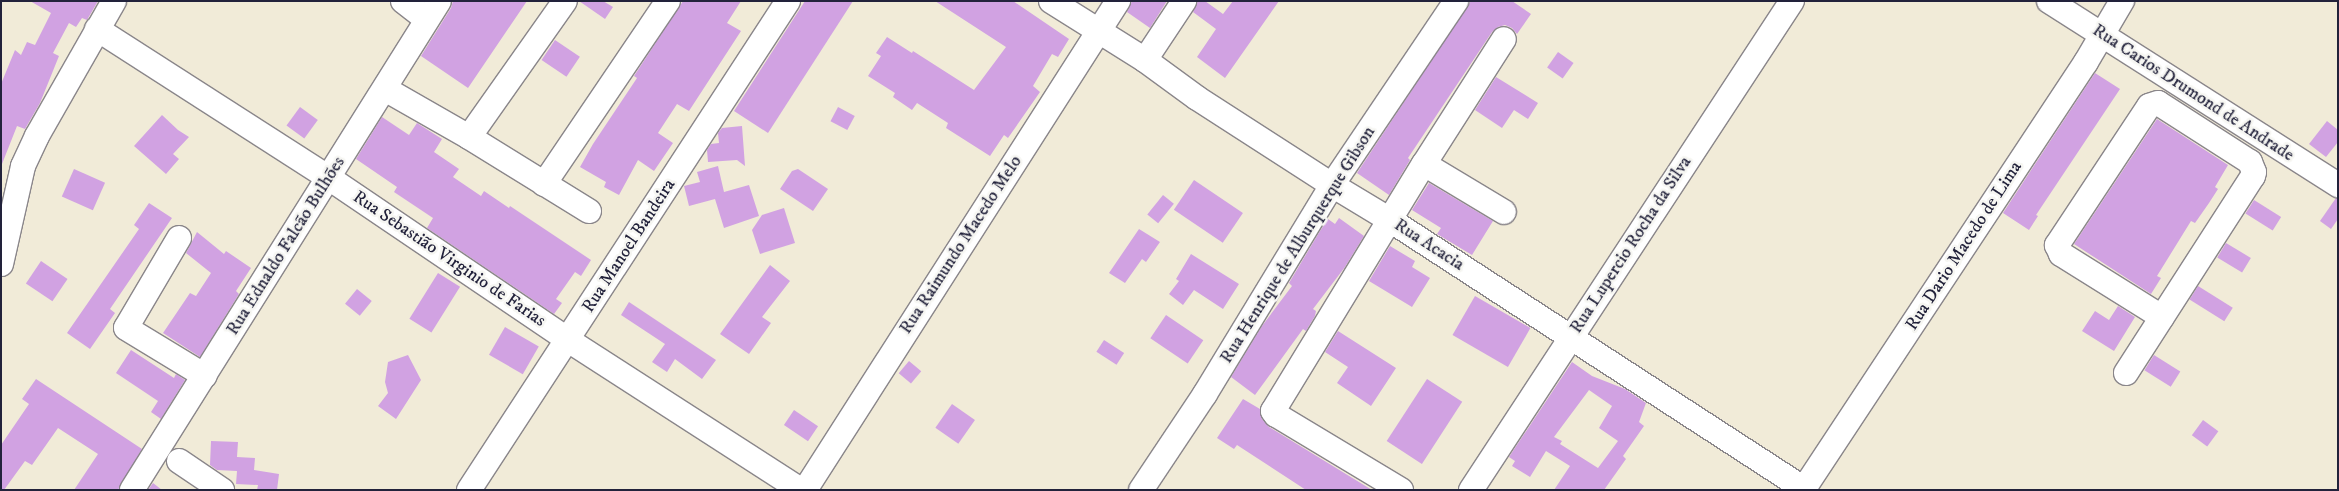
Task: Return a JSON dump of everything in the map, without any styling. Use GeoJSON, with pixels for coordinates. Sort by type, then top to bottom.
{"type":"FeatureCollection","features":[{"type":"Feature","properties":{"kind":"street"},"geometry":{"type":"LineString","coordinates":[[1,264],[23,166],[36,136],[114,1]]}},
{"type":"Feature","properties":{"kind":"street"},"geometry":{"type":"LineString","coordinates":[[403,1],[432,10]]}},
{"type":"Feature","properties":{"kind":"street"},"geometry":{"type":"LineString","coordinates":[[469,137],[565,1]]}},
{"type":"Feature","properties":{"kind":"street"},"geometry":{"type":"LineString","coordinates":[[544,184],[668,1]]}},
{"type":"Feature","properties":{"kind":"street","name":"Rua Manoel Bandeira"},"geometry":{"type":"LineString","coordinates":[[469,490],[788,1]]}},
{"type":"Feature","properties":{"kind":"street","name":"Rua Acacia"},"geometry":{"type":"LineString","coordinates":[[1051,1],[1145,60],[1197,98],[1390,220],[1805,489]]}},
{"type":"Feature","properties":{"kind":"street","name":"Rua Raimundo Macedo Melo"},"geometry":{"type":"LineString","coordinates":[[803,490],[1118,1]]}},
{"type":"Feature","properties":{"kind":"street"},"geometry":{"type":"LineString","coordinates":[[1145,60],[1184,1]]}},
{"type":"Feature","properties":{"kind":"street","name":"Rua Henrique de Alburquerque Gibson"},"geometry":{"type":"LineString","coordinates":[[1141,490],[1205,394],[1332,185],[1456,1]]}},
{"type":"Feature","properties":{"kind":"street","name":"Rua Lupercio Rocha da Silva"},"geometry":{"type":"LineString","coordinates":[[1471,490],[1792,1]]}},
{"type":"Feature","properties":{"kind":"street","name":"Rua Carios Drumond de Andrade"},"geometry":{"type":"LineString","coordinates":[[2049,1],[2338,185]]}},
{"type":"Feature","properties":{"kind":"street","name":"Rua Dario Macedo de Lima"},"geometry":{"type":"LineString","coordinates":[[1805,489],[2086,62],[2122,1]]}},
{"type":"Feature","properties":{"kind":"street","name":"Rua Ednaldo Falcão Bulhões"},"geometry":{"type":"LineString","coordinates":[[132,490],[385,89],[432,10]]}},
{"type":"Feature","properties":{"kind":"street","name":"Rua Sebastião Virginio de Farias"},"geometry":{"type":"LineString","coordinates":[[97,29],[329,178],[568,340],[803,490]]}},
{"type":"Feature","properties":{"kind":"street"},"geometry":{"type":"LineString","coordinates":[[1401,490],[1276,415],[1273,411],[1424,164],[1504,39]]}},
{"type":"Feature","properties":{"kind":"street"},"geometry":{"type":"LineString","coordinates":[[385,89],[469,137],[589,211]]}},
{"type":"Feature","properties":{"kind":"street"},"geometry":{"type":"LineString","coordinates":[[2126,373],[2162,317],[2254,172],[2250,162],[2164,105],[2158,103],[2149,106],[2058,241],[2057,250],[2060,254],[2162,317]]}},
{"type":"Feature","properties":{"kind":"street"},"geometry":{"type":"LineString","coordinates":[[2208,135],[2221,112]]}},
{"type":"Feature","properties":{"kind":"street"},"geometry":{"type":"LineString","coordinates":[[1424,164],[1504,212]]}},
{"type":"Feature","properties":{"kind":"street"},"geometry":{"type":"LineString","coordinates":[[179,238],[126,328],[204,376]]}},
{"type":"Feature","properties":{"kind":"street"},"geometry":{"type":"LineString","coordinates":[[179,461],[222,490]]}},
{"type":"Feature","properties":{"kind":"building"},"geometry":{"type":"Polygon","coordinates":[[[30,1],[98,1],[87,20],[82,18],[76,27],[69,23],[53,53],[59,56],[40,103],[25,129],[17,126],[2,164],[1,84],[15,50],[21,55],[27,42],[35,45],[51,13],[30,1]]]}},
{"type":"Feature","properties":{"kind":"building"},"geometry":{"type":"Polygon","coordinates":[[[453,1],[527,1],[468,88],[421,56],[451,8],[453,1]]]}},
{"type":"Feature","properties":{"kind":"building"},"geometry":{"type":"Polygon","coordinates":[[[579,1],[603,1],[613,7],[605,19],[579,1]]]}},
{"type":"Feature","properties":{"kind":"building"},"geometry":{"type":"Polygon","coordinates":[[[683,1],[741,1],[727,23],[741,31],[689,111],[677,104],[658,133],[673,143],[654,171],[638,160],[619,195],[604,187],[606,182],[580,167],[637,78],[634,76],[683,1]]]}},
{"type":"Feature","properties":{"kind":"building"},"geometry":{"type":"Polygon","coordinates":[[[805,1],[853,1],[768,133],[734,111],[805,1]]]}},
{"type":"Feature","properties":{"kind":"building"},"geometry":{"type":"Polygon","coordinates":[[[935,1],[1013,1],[1069,39],[1058,57],[1052,54],[1033,86],[1040,92],[1008,138],[1004,135],[990,156],[946,128],[948,123],[917,103],[912,110],[893,97],[895,93],[868,76],[881,56],[876,53],[887,37],[912,53],[913,51],[974,90],[1006,47],[935,1]]]}},
{"type":"Feature","properties":{"kind":"building"},"geometry":{"type":"Polygon","coordinates":[[[1132,1],[1167,1],[1150,28],[1127,12],[1132,1]]]}},
{"type":"Feature","properties":{"kind":"building"},"geometry":{"type":"Polygon","coordinates":[[[1198,1],[1205,1],[1223,14],[1233,1],[1279,1],[1225,78],[1197,57],[1216,29],[1193,12],[1198,1]]]}},
{"type":"Feature","properties":{"kind":"building"},"geometry":{"type":"Polygon","coordinates":[[[1471,1],[1512,1],[1531,14],[1517,34],[1512,28],[1505,25],[1498,27],[1492,32],[1408,158],[1410,160],[1389,195],[1357,173],[1471,1]]]}},
{"type":"Feature","properties":{"kind":"building"},"geometry":{"type":"Polygon","coordinates":[[[555,40],[580,57],[566,77],[542,60],[555,40]]]}},
{"type":"Feature","properties":{"kind":"building"},"geometry":{"type":"Polygon","coordinates":[[[1558,52],[1574,63],[1563,78],[1547,68],[1558,52]]]}},
{"type":"Feature","properties":{"kind":"building"},"geometry":{"type":"Polygon","coordinates":[[[2095,73],[2120,89],[2036,215],[2038,216],[2029,230],[2003,213],[2095,73]]]}},
{"type":"Feature","properties":{"kind":"building"},"geometry":{"type":"Polygon","coordinates":[[[1496,77],[1538,103],[1528,119],[1514,110],[1502,128],[1475,110],[1496,77]]]}},
{"type":"Feature","properties":{"kind":"building"},"geometry":{"type":"Polygon","coordinates":[[[300,107],[318,120],[304,139],[286,126],[300,107]]]}},
{"type":"Feature","properties":{"kind":"building"},"geometry":{"type":"Polygon","coordinates":[[[838,107],[855,116],[847,130],[830,121],[838,107]]]}},
{"type":"Feature","properties":{"kind":"building"},"geometry":{"type":"Polygon","coordinates":[[[162,115],[178,130],[189,137],[173,154],[179,159],[166,174],[134,146],[162,115]]]}},
{"type":"Feature","properties":{"kind":"building"},"geometry":{"type":"Polygon","coordinates":[[[382,117],[409,135],[417,123],[442,139],[434,152],[459,169],[453,177],[481,196],[484,191],[509,208],[510,206],[591,260],[581,276],[575,272],[556,299],[562,303],[554,314],[427,228],[433,218],[394,192],[397,187],[356,159],[382,117]]]}},
{"type":"Feature","properties":{"kind":"building"},"geometry":{"type":"Polygon","coordinates":[[[2157,119],[2228,165],[2215,187],[2218,189],[2195,223],[2191,221],[2157,276],[2161,278],[2151,294],[2074,244],[2157,119]]]}},
{"type":"Feature","properties":{"kind":"building"},"geometry":{"type":"Polygon","coordinates":[[[2327,121],[2338,130],[2338,142],[2326,157],[2309,144],[2327,121]]]}},
{"type":"Feature","properties":{"kind":"building"},"geometry":{"type":"Polygon","coordinates":[[[742,126],[745,166],[737,160],[708,162],[707,150],[711,144],[719,143],[718,133],[722,128],[742,126]]]}},
{"type":"Feature","properties":{"kind":"building"},"geometry":{"type":"Polygon","coordinates":[[[718,166],[724,192],[749,185],[759,216],[724,228],[715,199],[689,206],[684,186],[700,182],[697,172],[718,166]]]}},
{"type":"Feature","properties":{"kind":"building"},"geometry":{"type":"Polygon","coordinates":[[[74,169],[105,183],[93,210],[62,196],[74,169]]]}},
{"type":"Feature","properties":{"kind":"building"},"geometry":{"type":"Polygon","coordinates":[[[798,169],[828,189],[813,211],[780,189],[792,171],[798,169]]]}},
{"type":"Feature","properties":{"kind":"building"},"geometry":{"type":"Polygon","coordinates":[[[1194,180],[1243,213],[1223,243],[1174,210],[1194,180]]]}},
{"type":"Feature","properties":{"kind":"building"},"geometry":{"type":"Polygon","coordinates":[[[1429,183],[1493,221],[1472,255],[1437,234],[1441,228],[1412,210],[1429,183]]]}},
{"type":"Feature","properties":{"kind":"building"},"geometry":{"type":"Polygon","coordinates":[[[1163,195],[1174,204],[1158,223],[1147,214],[1163,195]]]}},
{"type":"Feature","properties":{"kind":"building"},"geometry":{"type":"Polygon","coordinates":[[[2336,198],[2338,199],[2338,219],[2331,229],[2320,221],[2336,198]]]}},
{"type":"Feature","properties":{"kind":"building"},"geometry":{"type":"Polygon","coordinates":[[[2254,200],[2281,217],[2273,231],[2246,214],[2254,200]]]}},
{"type":"Feature","properties":{"kind":"building"},"geometry":{"type":"Polygon","coordinates":[[[149,203],[172,218],[110,309],[115,313],[90,349],[67,333],[139,229],[134,225],[149,203]]]}},
{"type":"Feature","properties":{"kind":"building"},"geometry":{"type":"Polygon","coordinates":[[[784,208],[795,243],[760,254],[752,230],[762,215],[784,208]]]}},
{"type":"Feature","properties":{"kind":"building"},"geometry":{"type":"Polygon","coordinates":[[[1339,218],[1364,236],[1345,267],[1313,309],[1316,311],[1315,316],[1306,331],[1303,329],[1255,395],[1231,377],[1262,326],[1292,286],[1289,283],[1328,219],[1335,224],[1339,218]]]}},
{"type":"Feature","properties":{"kind":"building"},"geometry":{"type":"Polygon","coordinates":[[[1139,229],[1160,242],[1146,262],[1142,259],[1125,283],[1109,273],[1139,229]]]}},
{"type":"Feature","properties":{"kind":"building"},"geometry":{"type":"Polygon","coordinates":[[[197,232],[224,254],[226,251],[251,268],[236,291],[239,294],[200,357],[163,333],[190,293],[196,296],[211,273],[186,253],[197,232]]]}},
{"type":"Feature","properties":{"kind":"building"},"geometry":{"type":"Polygon","coordinates":[[[2226,243],[2251,258],[2242,273],[2217,258],[2226,243]]]}},
{"type":"Feature","properties":{"kind":"building"},"geometry":{"type":"Polygon","coordinates":[[[1390,246],[1415,261],[1412,267],[1430,278],[1412,307],[1369,281],[1390,246]]]}},
{"type":"Feature","properties":{"kind":"building"},"geometry":{"type":"Polygon","coordinates":[[[1191,254],[1239,284],[1223,309],[1194,290],[1183,305],[1169,294],[1179,281],[1176,279],[1191,254]]]}},
{"type":"Feature","properties":{"kind":"building"},"geometry":{"type":"Polygon","coordinates":[[[41,261],[68,279],[52,301],[26,283],[41,261]]]}},
{"type":"Feature","properties":{"kind":"building"},"geometry":{"type":"Polygon","coordinates":[[[770,265],[790,281],[762,317],[771,323],[749,354],[720,334],[770,265]]]}},
{"type":"Feature","properties":{"kind":"building"},"geometry":{"type":"Polygon","coordinates":[[[438,273],[460,287],[431,333],[409,319],[438,273]]]}},
{"type":"Feature","properties":{"kind":"building"},"geometry":{"type":"Polygon","coordinates":[[[2198,286],[2233,308],[2224,321],[2190,300],[2198,286]]]}},
{"type":"Feature","properties":{"kind":"building"},"geometry":{"type":"Polygon","coordinates":[[[357,289],[372,301],[360,316],[345,304],[357,289]]]}},
{"type":"Feature","properties":{"kind":"building"},"geometry":{"type":"Polygon","coordinates":[[[1475,296],[1530,328],[1508,367],[1452,335],[1475,296]]]}},
{"type":"Feature","properties":{"kind":"building"},"geometry":{"type":"Polygon","coordinates":[[[629,302],[716,360],[702,379],[675,359],[667,372],[652,362],[665,344],[621,315],[629,302]]]}},
{"type":"Feature","properties":{"kind":"building"},"geometry":{"type":"Polygon","coordinates":[[[2118,306],[2135,317],[2114,351],[2082,331],[2095,311],[2109,320],[2118,306]]]}},
{"type":"Feature","properties":{"kind":"building"},"geometry":{"type":"Polygon","coordinates":[[[1166,315],[1203,340],[1188,363],[1150,338],[1166,315]]]}},
{"type":"Feature","properties":{"kind":"building"},"geometry":{"type":"Polygon","coordinates":[[[505,327],[539,346],[523,374],[489,355],[505,327]]]}},
{"type":"Feature","properties":{"kind":"building"},"geometry":{"type":"Polygon","coordinates":[[[1338,331],[1396,368],[1371,406],[1337,383],[1348,367],[1325,352],[1338,331]]]}},
{"type":"Feature","properties":{"kind":"building"},"geometry":{"type":"Polygon","coordinates":[[[1104,340],[1124,353],[1117,365],[1096,352],[1104,340]]]}},
{"type":"Feature","properties":{"kind":"building"},"geometry":{"type":"Polygon","coordinates":[[[131,350],[174,378],[176,374],[185,380],[161,419],[151,412],[158,401],[116,373],[131,350]]]}},
{"type":"Feature","properties":{"kind":"building"},"geometry":{"type":"Polygon","coordinates":[[[408,355],[421,380],[396,419],[378,406],[388,393],[385,382],[388,362],[408,355]]]}},
{"type":"Feature","properties":{"kind":"building"},"geometry":{"type":"Polygon","coordinates":[[[2154,355],[2180,371],[2171,387],[2144,370],[2154,355]]]}},
{"type":"Feature","properties":{"kind":"building"},"geometry":{"type":"Polygon","coordinates":[[[909,361],[921,371],[911,384],[899,373],[909,361]]]}},
{"type":"Feature","properties":{"kind":"building"},"geometry":{"type":"Polygon","coordinates":[[[1572,362],[1592,376],[1625,389],[1646,403],[1639,422],[1644,426],[1623,456],[1626,459],[1604,490],[1554,490],[1570,466],[1546,451],[1530,477],[1512,466],[1515,461],[1509,457],[1572,362]],[[1589,390],[1554,437],[1562,441],[1560,444],[1598,468],[1618,441],[1599,428],[1612,406],[1589,390]]]}},
{"type":"Feature","properties":{"kind":"building"},"geometry":{"type":"Polygon","coordinates":[[[36,379],[142,449],[118,490],[74,490],[98,454],[58,428],[32,465],[25,461],[4,490],[1,490],[1,445],[29,404],[22,399],[36,379]]]}},
{"type":"Feature","properties":{"kind":"building"},"geometry":{"type":"Polygon","coordinates":[[[1427,379],[1462,402],[1422,464],[1387,441],[1427,379]]]}},
{"type":"Feature","properties":{"kind":"building"},"geometry":{"type":"Polygon","coordinates":[[[1243,399],[1260,409],[1262,419],[1269,427],[1372,490],[1306,490],[1237,445],[1234,449],[1217,438],[1243,399]]]}},
{"type":"Feature","properties":{"kind":"building"},"geometry":{"type":"Polygon","coordinates":[[[952,404],[975,420],[958,444],[935,428],[952,404]]]}},
{"type":"Feature","properties":{"kind":"building"},"geometry":{"type":"Polygon","coordinates":[[[794,410],[818,426],[808,441],[784,425],[794,410]]]}},
{"type":"Feature","properties":{"kind":"building"},"geometry":{"type":"Polygon","coordinates":[[[2203,420],[2218,431],[2207,447],[2192,435],[2203,420]]]}},
{"type":"Feature","properties":{"kind":"building"},"geometry":{"type":"Polygon","coordinates":[[[211,441],[238,442],[237,457],[255,458],[254,470],[279,474],[277,490],[257,490],[258,485],[236,484],[237,471],[217,470],[210,465],[211,441]]]}},
{"type":"Feature","properties":{"kind":"building"},"geometry":{"type":"Polygon","coordinates":[[[153,483],[162,490],[148,490],[153,483]]]}}]}
